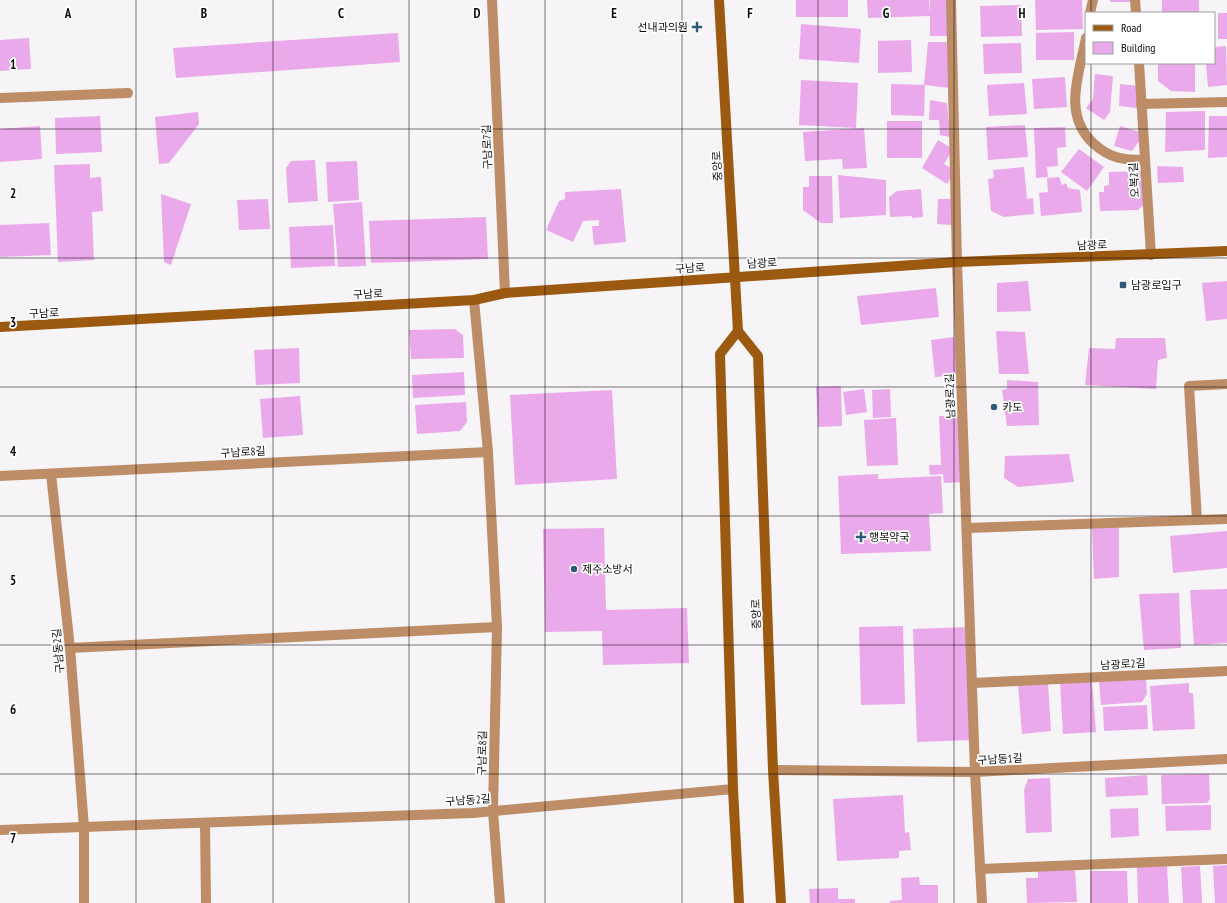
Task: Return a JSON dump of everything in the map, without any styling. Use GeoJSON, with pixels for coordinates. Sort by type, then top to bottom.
{"type":"FeatureCollection","features":[{"type":"Feature","properties":{"kind":"main road","name":"중앙로"},"geometry":{"type":"LineString","coordinates":[[719,0],[738,331],[758,356],[773,770],[781,903]]}},
{"type":"Feature","properties":{"kind":"main road","name":"남광로"},"geometry":{"type":"LineString","coordinates":[[736,277],[957,262],[1227,251]]}},
{"type":"Feature","properties":{"kind":"main road","name":"구남로"},"geometry":{"type":"LineString","coordinates":[[0,327],[474,300],[505,293],[736,277]]}},
{"type":"Feature","properties":{"kind":"main road"},"geometry":{"type":"LineString","coordinates":[[738,331],[720,354],[733,789],[739,903]]}},
{"type":"Feature","properties":{"kind":"street","name":"구남로7길"},"geometry":{"type":"LineString","coordinates":[[492,0],[505,293]]}},
{"type":"Feature","properties":{"kind":"street"},"geometry":{"type":"LineString","coordinates":[[951,0],[957,262]]}},
{"type":"Feature","properties":{"kind":"street"},"geometry":{"type":"LineString","coordinates":[[1090,12],[1093,0]]}},
{"type":"Feature","properties":{"kind":"street"},"geometry":{"type":"LineString","coordinates":[[1135,0],[1136,12]]}},
{"type":"Feature","properties":{"kind":"street"},"geometry":{"type":"LineString","coordinates":[[1085,44],[1076,95],[1075,113],[1080,127],[1088,138],[1104,152],[1124,160],[1145,160]]}},
{"type":"Feature","properties":{"kind":"street","name":"오복2길"},"geometry":{"type":"LineString","coordinates":[[1139,64],[1151,255]]}},
{"type":"Feature","properties":{"kind":"street"},"geometry":{"type":"LineString","coordinates":[[0,98],[128,93]]}},
{"type":"Feature","properties":{"kind":"street"},"geometry":{"type":"LineString","coordinates":[[1142,104],[1227,102]]}},
{"type":"Feature","properties":{"kind":"street","name":"남광로2길"},"geometry":{"type":"LineString","coordinates":[[957,262],[968,528],[975,772],[982,903]]}},
{"type":"Feature","properties":{"kind":"street","name":"구남로8길"},"geometry":{"type":"LineString","coordinates":[[474,300],[488,452],[497,627],[493,811],[500,903]]}},
{"type":"Feature","properties":{"kind":"street"},"geometry":{"type":"LineString","coordinates":[[1197,520],[1189,386],[1227,384]]}},
{"type":"Feature","properties":{"kind":"street","name":"구남로8길"},"geometry":{"type":"LineString","coordinates":[[0,476],[488,452]]}},
{"type":"Feature","properties":{"kind":"street","name":"구남동2길"},"geometry":{"type":"LineString","coordinates":[[52,474],[70,648],[84,827],[84,903]]}},
{"type":"Feature","properties":{"kind":"street"},"geometry":{"type":"LineString","coordinates":[[968,528],[1227,519]]}},
{"type":"Feature","properties":{"kind":"street"},"geometry":{"type":"LineString","coordinates":[[70,648],[497,627]]}},
{"type":"Feature","properties":{"kind":"street","name":"남광로2길"},"geometry":{"type":"LineString","coordinates":[[972,683],[1227,671]]}},
{"type":"Feature","properties":{"kind":"street","name":"구남동1길"},"geometry":{"type":"LineString","coordinates":[[773,770],[975,772],[1227,759]]}},
{"type":"Feature","properties":{"kind":"street","name":"구남동2길"},"geometry":{"type":"LineString","coordinates":[[0,830],[473,813],[733,789]]}},
{"type":"Feature","properties":{"kind":"street"},"geometry":{"type":"LineString","coordinates":[[205,823],[206,903]]}},
{"type":"Feature","properties":{"kind":"street"},"geometry":{"type":"LineString","coordinates":[[980,869],[1227,859]]}},
{"type":"Feature","properties":{"kind":"building"},"geometry":{"type":"Polygon","coordinates":[[[796,0],[848,0],[848,17],[796,17],[796,0]]]}},
{"type":"Feature","properties":{"kind":"building"},"geometry":{"type":"Polygon","coordinates":[[[867,0],[929,0],[930,14],[930,0],[949,0],[949,36],[930,36],[930,16],[868,18],[867,0]]]}},
{"type":"Feature","properties":{"kind":"building"},"geometry":{"type":"Polygon","coordinates":[[[1035,0],[1082,0],[1083,29],[1036,30],[1035,0]]]}},
{"type":"Feature","properties":{"kind":"building"},"geometry":{"type":"Polygon","coordinates":[[[1110,0],[1132,0],[1132,2],[1110,2],[1110,0]]]}},
{"type":"Feature","properties":{"kind":"building"},"geometry":{"type":"Polygon","coordinates":[[[1162,0],[1199,0],[1199,12],[1162,12],[1162,0]]]}},
{"type":"Feature","properties":{"kind":"building"},"geometry":{"type":"Polygon","coordinates":[[[1021,5],[1022,36],[981,37],[980,6],[1021,5]]]}},
{"type":"Feature","properties":{"kind":"building"},"geometry":{"type":"Polygon","coordinates":[[[1218,13],[1227,13],[1227,39],[1218,39],[1218,13]]]}},
{"type":"Feature","properties":{"kind":"building"},"geometry":{"type":"Polygon","coordinates":[[[801,24],[861,29],[859,63],[799,59],[801,24]]]}},
{"type":"Feature","properties":{"kind":"building"},"geometry":{"type":"Polygon","coordinates":[[[1074,32],[1074,60],[1036,60],[1036,33],[1074,32]]]}},
{"type":"Feature","properties":{"kind":"building"},"geometry":{"type":"Polygon","coordinates":[[[398,33],[400,62],[176,78],[173,48],[398,33]]]}},
{"type":"Feature","properties":{"kind":"building"},"geometry":{"type":"Polygon","coordinates":[[[29,38],[31,69],[0,71],[0,40],[29,38]]]}},
{"type":"Feature","properties":{"kind":"building"},"geometry":{"type":"Polygon","coordinates":[[[911,40],[912,72],[878,73],[878,41],[911,40]]]}},
{"type":"Feature","properties":{"kind":"building"},"geometry":{"type":"Polygon","coordinates":[[[928,42],[950,42],[950,88],[924,85],[928,42]]]}},
{"type":"Feature","properties":{"kind":"building"},"geometry":{"type":"Polygon","coordinates":[[[1021,43],[1022,73],[984,74],[983,44],[1021,43]]]}},
{"type":"Feature","properties":{"kind":"building"},"geometry":{"type":"Polygon","coordinates":[[[1226,46],[1227,85],[1208,87],[1206,64],[1215,64],[1215,47],[1226,46]]]}},
{"type":"Feature","properties":{"kind":"building"},"geometry":{"type":"Polygon","coordinates":[[[1158,64],[1195,64],[1195,92],[1171,91],[1158,81],[1158,64]]]}},
{"type":"Feature","properties":{"kind":"building"},"geometry":{"type":"Polygon","coordinates":[[[1095,74],[1113,76],[1110,112],[1104,120],[1086,108],[1093,99],[1095,74]]]}},
{"type":"Feature","properties":{"kind":"building"},"geometry":{"type":"Polygon","coordinates":[[[1065,77],[1067,107],[1034,109],[1032,79],[1065,77]]]}},
{"type":"Feature","properties":{"kind":"building"},"geometry":{"type":"Polygon","coordinates":[[[801,80],[858,83],[856,128],[799,125],[801,80]]]}},
{"type":"Feature","properties":{"kind":"building"},"geometry":{"type":"Polygon","coordinates":[[[1024,83],[1027,114],[989,116],[987,85],[1024,83]]]}},
{"type":"Feature","properties":{"kind":"building"},"geometry":{"type":"Polygon","coordinates":[[[891,84],[925,85],[924,116],[891,115],[891,84]]]}},
{"type":"Feature","properties":{"kind":"building"},"geometry":{"type":"Polygon","coordinates":[[[1120,84],[1139,86],[1137,108],[1119,106],[1120,84]]]}},
{"type":"Feature","properties":{"kind":"building"},"geometry":{"type":"Polygon","coordinates":[[[930,100],[947,103],[950,137],[940,135],[939,120],[929,120],[930,100]]]}},
{"type":"Feature","properties":{"kind":"building"},"geometry":{"type":"Polygon","coordinates":[[[1205,111],[1205,150],[1165,152],[1166,112],[1205,111]]]}},
{"type":"Feature","properties":{"kind":"building"},"geometry":{"type":"Polygon","coordinates":[[[198,112],[199,124],[169,163],[159,164],[155,117],[198,112]]]}},
{"type":"Feature","properties":{"kind":"building"},"geometry":{"type":"Polygon","coordinates":[[[100,116],[102,152],[56,154],[55,118],[100,116]]]}},
{"type":"Feature","properties":{"kind":"building"},"geometry":{"type":"Polygon","coordinates":[[[1209,116],[1227,116],[1227,157],[1208,158],[1209,116]]]}},
{"type":"Feature","properties":{"kind":"building"},"geometry":{"type":"Polygon","coordinates":[[[887,121],[922,121],[922,158],[887,158],[887,121]]]}},
{"type":"Feature","properties":{"kind":"building"},"geometry":{"type":"Polygon","coordinates":[[[1025,125],[1028,157],[988,160],[986,127],[1025,125]]]}},
{"type":"Feature","properties":{"kind":"building"},"geometry":{"type":"Polygon","coordinates":[[[40,126],[42,159],[0,162],[0,129],[40,126]]]}},
{"type":"Feature","properties":{"kind":"building"},"geometry":{"type":"Polygon","coordinates":[[[1120,126],[1140,132],[1143,136],[1132,151],[1114,146],[1120,126]]]}},
{"type":"Feature","properties":{"kind":"building"},"geometry":{"type":"Polygon","coordinates":[[[1065,127],[1066,147],[1057,148],[1058,166],[1047,167],[1048,177],[1036,178],[1034,128],[1065,127]]]}},
{"type":"Feature","properties":{"kind":"building"},"geometry":{"type":"Polygon","coordinates":[[[864,128],[867,168],[843,169],[842,159],[805,161],[803,132],[864,128]]]}},
{"type":"Feature","properties":{"kind":"building"},"geometry":{"type":"Polygon","coordinates":[[[938,140],[953,149],[944,164],[955,171],[947,184],[922,168],[938,140]]]}},
{"type":"Feature","properties":{"kind":"building"},"geometry":{"type":"Polygon","coordinates":[[[1079,149],[1104,167],[1087,191],[1061,172],[1079,149]]]}},
{"type":"Feature","properties":{"kind":"building"},"geometry":{"type":"Polygon","coordinates":[[[315,160],[318,201],[288,203],[286,168],[291,161],[315,160]]]}},
{"type":"Feature","properties":{"kind":"building"},"geometry":{"type":"Polygon","coordinates":[[[357,161],[359,200],[328,202],[326,162],[357,161]]]}},
{"type":"Feature","properties":{"kind":"building"},"geometry":{"type":"Polygon","coordinates":[[[90,164],[90,178],[101,177],[103,211],[92,212],[94,260],[58,262],[54,165],[90,164]]]}},
{"type":"Feature","properties":{"kind":"building"},"geometry":{"type":"Polygon","coordinates":[[[1157,166],[1183,167],[1184,182],[1158,183],[1157,166]]]}},
{"type":"Feature","properties":{"kind":"building"},"geometry":{"type":"Polygon","coordinates":[[[1024,167],[1027,199],[1033,198],[1034,214],[1004,217],[991,211],[988,179],[994,178],[993,170],[1024,167]]]}},
{"type":"Feature","properties":{"kind":"building"},"geometry":{"type":"Polygon","coordinates":[[[1143,171],[1145,203],[1138,210],[1100,211],[1099,192],[1104,192],[1104,186],[1109,185],[1109,172],[1143,171]]]}},
{"type":"Feature","properties":{"kind":"building"},"geometry":{"type":"Polygon","coordinates":[[[838,175],[886,180],[886,215],[840,218],[838,175]]]}},
{"type":"Feature","properties":{"kind":"building"},"geometry":{"type":"Polygon","coordinates":[[[809,176],[832,176],[833,223],[821,223],[803,210],[803,187],[809,187],[809,176]]]}},
{"type":"Feature","properties":{"kind":"building"},"geometry":{"type":"Polygon","coordinates":[[[1059,177],[1062,185],[1066,183],[1068,188],[1080,190],[1082,212],[1041,216],[1039,193],[1048,192],[1047,178],[1059,177]]]}},
{"type":"Feature","properties":{"kind":"building"},"geometry":{"type":"Polygon","coordinates":[[[621,189],[626,242],[594,245],[592,226],[599,226],[599,220],[583,221],[573,242],[546,230],[559,201],[565,199],[565,192],[621,189]]]}},
{"type":"Feature","properties":{"kind":"building"},"geometry":{"type":"Polygon","coordinates":[[[921,189],[923,217],[890,217],[889,197],[897,191],[921,189]]]}},
{"type":"Feature","properties":{"kind":"building"},"geometry":{"type":"Polygon","coordinates":[[[161,194],[191,204],[171,265],[164,262],[161,194]]]}},
{"type":"Feature","properties":{"kind":"building"},"geometry":{"type":"Polygon","coordinates":[[[268,199],[270,229],[239,230],[237,200],[268,199]]]}},
{"type":"Feature","properties":{"kind":"building"},"geometry":{"type":"Polygon","coordinates":[[[938,199],[952,199],[952,225],[937,224],[938,199]]]}},
{"type":"Feature","properties":{"kind":"building"},"geometry":{"type":"Polygon","coordinates":[[[362,202],[366,266],[338,267],[333,204],[362,202]]]}},
{"type":"Feature","properties":{"kind":"building"},"geometry":{"type":"Polygon","coordinates":[[[486,217],[488,259],[371,263],[369,221],[486,217]]]}},
{"type":"Feature","properties":{"kind":"building"},"geometry":{"type":"Polygon","coordinates":[[[49,223],[51,255],[0,257],[0,225],[49,223]]]}},
{"type":"Feature","properties":{"kind":"building"},"geometry":{"type":"Polygon","coordinates":[[[333,225],[335,266],[291,268],[289,227],[333,225]]]}},
{"type":"Feature","properties":{"kind":"building"},"geometry":{"type":"Polygon","coordinates":[[[1028,281],[1031,311],[997,312],[997,283],[1028,281]]]}},
{"type":"Feature","properties":{"kind":"building"},"geometry":{"type":"Polygon","coordinates":[[[1227,281],[1227,319],[1206,321],[1202,283],[1227,281]]]}},
{"type":"Feature","properties":{"kind":"building"},"geometry":{"type":"Polygon","coordinates":[[[936,288],[939,317],[861,325],[857,296],[936,288]]]}},
{"type":"Feature","properties":{"kind":"building"},"geometry":{"type":"Polygon","coordinates":[[[455,329],[463,335],[464,358],[411,359],[409,330],[455,329]]]}},
{"type":"Feature","properties":{"kind":"building"},"geometry":{"type":"Polygon","coordinates":[[[996,331],[1025,332],[1029,374],[999,374],[996,331]]]}},
{"type":"Feature","properties":{"kind":"building"},"geometry":{"type":"Polygon","coordinates":[[[954,337],[958,375],[935,377],[931,340],[954,337]]]}},
{"type":"Feature","properties":{"kind":"building"},"geometry":{"type":"Polygon","coordinates":[[[1116,338],[1165,338],[1167,358],[1158,360],[1156,389],[1085,385],[1089,348],[1115,349],[1116,338]]]}},
{"type":"Feature","properties":{"kind":"building"},"geometry":{"type":"Polygon","coordinates":[[[299,348],[300,383],[256,385],[254,350],[299,348]]]}},
{"type":"Feature","properties":{"kind":"building"},"geometry":{"type":"Polygon","coordinates":[[[464,372],[465,395],[413,398],[412,375],[464,372]]]}},
{"type":"Feature","properties":{"kind":"building"},"geometry":{"type":"Polygon","coordinates":[[[1007,380],[1038,382],[1039,425],[1007,426],[1002,390],[1007,389],[1007,380]]]}},
{"type":"Feature","properties":{"kind":"building"},"geometry":{"type":"Polygon","coordinates":[[[841,386],[842,426],[818,427],[816,387],[841,386]]]}},
{"type":"Feature","properties":{"kind":"building"},"geometry":{"type":"Polygon","coordinates":[[[864,389],[867,412],[846,415],[843,392],[864,389]]]}},
{"type":"Feature","properties":{"kind":"building"},"geometry":{"type":"Polygon","coordinates":[[[890,389],[891,417],[873,418],[872,390],[890,389]]]}},
{"type":"Feature","properties":{"kind":"building"},"geometry":{"type":"Polygon","coordinates":[[[612,390],[617,479],[515,485],[510,395],[612,390]]]}},
{"type":"Feature","properties":{"kind":"building"},"geometry":{"type":"Polygon","coordinates":[[[300,396],[303,435],[263,438],[260,399],[300,396]]]}},
{"type":"Feature","properties":{"kind":"building"},"geometry":{"type":"Polygon","coordinates":[[[466,402],[467,422],[460,431],[417,434],[415,405],[466,402]]]}},
{"type":"Feature","properties":{"kind":"building"},"geometry":{"type":"Polygon","coordinates":[[[939,416],[961,416],[963,482],[944,483],[943,474],[930,475],[929,465],[941,465],[939,416]]]}},
{"type":"Feature","properties":{"kind":"building"},"geometry":{"type":"Polygon","coordinates":[[[896,418],[898,465],[867,466],[864,420],[896,418]]]}},
{"type":"Feature","properties":{"kind":"building"},"geometry":{"type":"Polygon","coordinates":[[[1069,454],[1074,482],[1018,487],[1004,478],[1005,456],[1069,454]]]}},
{"type":"Feature","properties":{"kind":"building"},"geometry":{"type":"Polygon","coordinates":[[[878,474],[878,479],[941,476],[943,513],[929,514],[931,551],[841,554],[838,476],[878,474]]]}},
{"type":"Feature","properties":{"kind":"building"},"geometry":{"type":"Polygon","coordinates":[[[1119,527],[1119,577],[1094,579],[1092,528],[1119,527]]]}},
{"type":"Feature","properties":{"kind":"building","name":"제주소방서"},"geometry":{"type":"Polygon","coordinates":[[[604,528],[606,610],[687,608],[689,663],[603,665],[602,631],[545,632],[543,529],[604,528]]]}},
{"type":"Feature","properties":{"kind":"building"},"geometry":{"type":"Polygon","coordinates":[[[1227,531],[1227,568],[1173,573],[1170,536],[1227,531]]]}},
{"type":"Feature","properties":{"kind":"building"},"geometry":{"type":"Polygon","coordinates":[[[1227,589],[1227,643],[1194,645],[1190,590],[1227,589]]]}},
{"type":"Feature","properties":{"kind":"building"},"geometry":{"type":"Polygon","coordinates":[[[1179,593],[1181,648],[1144,650],[1139,594],[1179,593]]]}},
{"type":"Feature","properties":{"kind":"building"},"geometry":{"type":"Polygon","coordinates":[[[903,626],[905,704],[861,705],[859,627],[903,626]]]}},
{"type":"Feature","properties":{"kind":"building"},"geometry":{"type":"Polygon","coordinates":[[[968,627],[972,740],[917,742],[913,629],[968,627]]]}},
{"type":"Feature","properties":{"kind":"building"},"geometry":{"type":"Polygon","coordinates":[[[1146,679],[1147,694],[1142,702],[1101,705],[1099,682],[1146,679]]]}},
{"type":"Feature","properties":{"kind":"building"},"geometry":{"type":"Polygon","coordinates":[[[1092,681],[1096,732],[1063,734],[1060,683],[1092,681]]]}},
{"type":"Feature","properties":{"kind":"building"},"geometry":{"type":"Polygon","coordinates":[[[1048,683],[1051,731],[1022,734],[1018,685],[1048,683]]]}},
{"type":"Feature","properties":{"kind":"building"},"geometry":{"type":"Polygon","coordinates":[[[1189,683],[1189,693],[1193,693],[1195,729],[1153,731],[1150,686],[1189,683]]]}},
{"type":"Feature","properties":{"kind":"building"},"geometry":{"type":"Polygon","coordinates":[[[1147,705],[1148,729],[1104,731],[1103,707],[1147,705]]]}},
{"type":"Feature","properties":{"kind":"building"},"geometry":{"type":"Polygon","coordinates":[[[1209,774],[1210,799],[1207,803],[1162,804],[1161,775],[1209,774]]]}},
{"type":"Feature","properties":{"kind":"building"},"geometry":{"type":"Polygon","coordinates":[[[1147,775],[1148,795],[1106,797],[1105,778],[1147,775]]]}},
{"type":"Feature","properties":{"kind":"building"},"geometry":{"type":"Polygon","coordinates":[[[1050,778],[1052,832],[1026,833],[1024,790],[1028,779],[1050,778]]]}},
{"type":"Feature","properties":{"kind":"building"},"geometry":{"type":"Polygon","coordinates":[[[903,795],[905,833],[909,832],[911,850],[899,851],[899,858],[837,861],[833,799],[903,795]]]}},
{"type":"Feature","properties":{"kind":"building"},"geometry":{"type":"Polygon","coordinates":[[[1211,805],[1211,830],[1166,831],[1165,806],[1211,805]]]}},
{"type":"Feature","properties":{"kind":"building"},"geometry":{"type":"Polygon","coordinates":[[[1138,808],[1139,836],[1111,838],[1110,809],[1138,808]]]}},
{"type":"Feature","properties":{"kind":"building"},"geometry":{"type":"Polygon","coordinates":[[[1227,865],[1227,903],[1215,903],[1213,866],[1227,865]]]}},
{"type":"Feature","properties":{"kind":"building"},"geometry":{"type":"Polygon","coordinates":[[[1167,866],[1169,903],[1138,903],[1137,867],[1167,866]]]}},
{"type":"Feature","properties":{"kind":"building"},"geometry":{"type":"Polygon","coordinates":[[[1200,866],[1202,903],[1183,903],[1181,867],[1200,866]]]}},
{"type":"Feature","properties":{"kind":"building"},"geometry":{"type":"Polygon","coordinates":[[[1075,869],[1077,902],[1027,903],[1026,878],[1038,878],[1038,870],[1075,869]]]}},
{"type":"Feature","properties":{"kind":"building"},"geometry":{"type":"Polygon","coordinates":[[[1090,871],[1127,871],[1128,903],[1090,903],[1090,871]]]}},
{"type":"Feature","properties":{"kind":"building"},"geometry":{"type":"Polygon","coordinates":[[[919,877],[920,885],[938,885],[938,903],[890,903],[890,901],[902,900],[901,878],[919,877]]]}},
{"type":"Feature","properties":{"kind":"building"},"geometry":{"type":"Polygon","coordinates":[[[838,888],[838,899],[855,899],[855,903],[810,903],[809,889],[838,888]]]}},
{"type":"Feature","properties":{"kind":"place","name":"선내과의원"},"geometry":{"type":"Point","coordinates":[697,27]}},
{"type":"Feature","properties":{"kind":"place","name":"남광로입구"},"geometry":{"type":"Point","coordinates":[1123,285]}},
{"type":"Feature","properties":{"kind":"place","name":"카도"},"geometry":{"type":"Point","coordinates":[994,407]}},
{"type":"Feature","properties":{"kind":"place","name":"행복약국"},"geometry":{"type":"Point","coordinates":[861,537]}},
{"type":"Feature","properties":{"kind":"place","name":"제주소방서"},"geometry":{"type":"Point","coordinates":[574,569]}}]}
